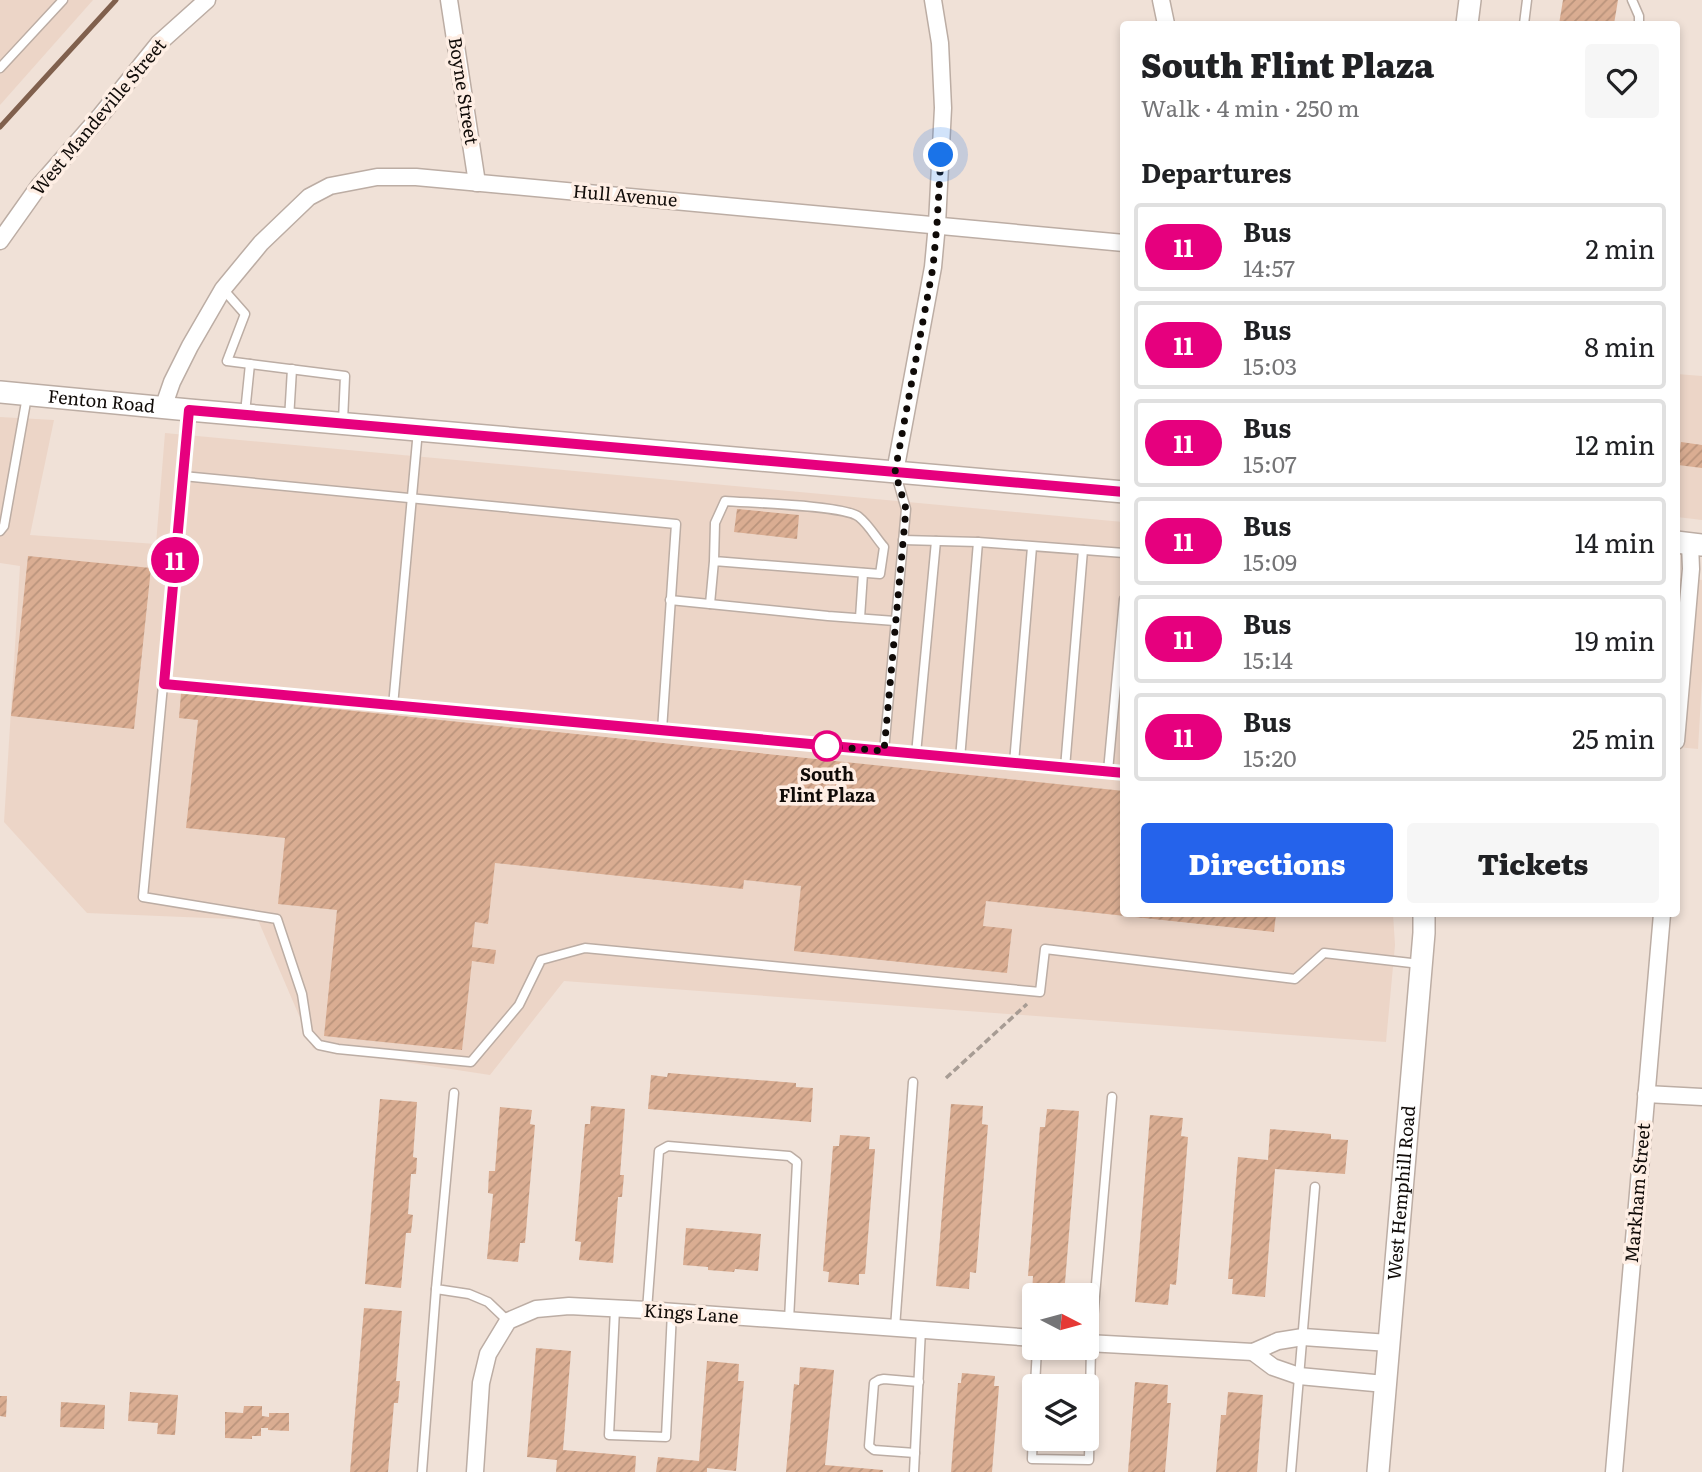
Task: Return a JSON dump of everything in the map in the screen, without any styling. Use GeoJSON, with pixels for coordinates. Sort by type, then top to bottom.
{"type":"FeatureCollection","features":[{"type":"Feature","properties":{"kind":"street","name":"West Mandeville Street"},"geometry":{"type":"LineString","coordinates":[[0,241],[39,186],[159,43],[208,0]]}},
{"type":"Feature","properties":{"kind":"street","name":"Boyne Street"},"geometry":{"type":"LineString","coordinates":[[449,0],[477,183]]}},
{"type":"Feature","properties":{"kind":"street"},"geometry":{"type":"LineString","coordinates":[[895,472],[933,267],[937,224],[943,108],[940,43],[933,0]]}},
{"type":"Feature","properties":{"kind":"street"},"geometry":{"type":"LineString","coordinates":[[1161,0],[1165,21]]}},
{"type":"Feature","properties":{"kind":"street"},"geometry":{"type":"LineString","coordinates":[[1467,21],[1470,0]]}},
{"type":"Feature","properties":{"kind":"street","name":"Hull Avenue"},"geometry":{"type":"LineString","coordinates":[[163,408],[172,382],[223,289],[261,243],[309,197],[330,186],[377,177],[416,177],[1120,243]]}},
{"type":"Feature","properties":{"kind":"street","name":"Fenton Road"},"geometry":{"type":"LineString","coordinates":[[0,392],[1120,492]]}},
{"type":"Feature","properties":{"kind":"street"},"geometry":{"type":"LineString","coordinates":[[1680,695],[1691,569],[1689,543]]}},
{"type":"Feature","properties":{"kind":"street","name":"West Hemphill Road"},"geometry":{"type":"LineString","coordinates":[[1378,1472],[1424,917]]}},
{"type":"Feature","properties":{"kind":"street","name":"Markham Street"},"geometry":{"type":"LineString","coordinates":[[1614,1472],[1662,917]]}},
{"type":"Feature","properties":{"kind":"street"},"geometry":{"type":"LineString","coordinates":[[1646,1094],[1702,1097]]}},
{"type":"Feature","properties":{"kind":"street","name":"Kings Lane"},"geometry":{"type":"LineString","coordinates":[[508,1321],[536,1309],[569,1307],[647,1310],[1022,1338]]}},
{"type":"Feature","properties":{"kind":"street"},"geometry":{"type":"LineString","coordinates":[[475,1472],[481,1383],[488,1354],[508,1321]]}},
{"type":"Feature","properties":{"kind":"street"},"geometry":{"type":"LineString","coordinates":[[1099,1344],[1254,1352],[1278,1341],[1303,1337],[1389,1343]]}},
{"type":"Feature","properties":{"kind":"street"},"geometry":{"type":"LineString","coordinates":[[1254,1352],[1273,1367],[1299,1376],[1385,1384]]}},
{"type":"Feature","properties":{"kind":"lane"},"geometry":{"type":"LineString","coordinates":[[0,68],[63,0]]}},
{"type":"Feature","properties":{"kind":"lane"},"geometry":{"type":"LineString","coordinates":[[1524,21],[1527,0]]}},
{"type":"Feature","properties":{"kind":"lane"},"geometry":{"type":"LineString","coordinates":[[1632,0],[1641,21]]}},
{"type":"Feature","properties":{"kind":"lane"},"geometry":{"type":"LineString","coordinates":[[223,289],[245,314],[227,361],[345,376],[343,424]]}},
{"type":"Feature","properties":{"kind":"lane"},"geometry":{"type":"LineString","coordinates":[[245,415],[250,364]]}},
{"type":"Feature","properties":{"kind":"lane"},"geometry":{"type":"LineString","coordinates":[[289,419],[292,369]]}},
{"type":"Feature","properties":{"kind":"lane"},"geometry":{"type":"LineString","coordinates":[[0,531],[5,526],[26,402]]}},
{"type":"Feature","properties":{"kind":"lane"},"geometry":{"type":"LineString","coordinates":[[189,410],[143,897],[277,919],[302,994],[308,1033],[319,1045],[471,1062],[519,1005],[541,960],[585,948],[1040,992],[1045,949],[1295,979],[1324,953],[1421,964]]}},
{"type":"Feature","properties":{"kind":"lane"},"geometry":{"type":"LineString","coordinates":[[393,705],[418,430]]}},
{"type":"Feature","properties":{"kind":"lane"},"geometry":{"type":"LineString","coordinates":[[884,751],[906,509],[895,472]]}},
{"type":"Feature","properties":{"kind":"lane"},"geometry":{"type":"LineString","coordinates":[[183,476],[676,524],[663,730]]}},
{"type":"Feature","properties":{"kind":"lane"},"geometry":{"type":"LineString","coordinates":[[710,604],[715,523],[724,501],[843,511],[858,516],[884,547],[880,574],[714,561]]}},
{"type":"Feature","properties":{"kind":"lane"},"geometry":{"type":"LineString","coordinates":[[903,540],[978,542],[1120,553]]}},
{"type":"Feature","properties":{"kind":"lane"},"geometry":{"type":"LineString","coordinates":[[916,754],[936,541]]}},
{"type":"Feature","properties":{"kind":"lane"},"geometry":{"type":"LineString","coordinates":[[960,759],[978,542]]}},
{"type":"Feature","properties":{"kind":"lane"},"geometry":{"type":"LineString","coordinates":[[1014,763],[1032,547]]}},
{"type":"Feature","properties":{"kind":"lane"},"geometry":{"type":"LineString","coordinates":[[1065,768],[1083,550]]}},
{"type":"Feature","properties":{"kind":"lane"},"geometry":{"type":"LineString","coordinates":[[860,618],[863,573]]}},
{"type":"Feature","properties":{"kind":"lane"},"geometry":{"type":"LineString","coordinates":[[670,600],[895,621]]}},
{"type":"Feature","properties":{"kind":"lane"},"geometry":{"type":"LineString","coordinates":[[1108,771],[1120,642]]}},
{"type":"Feature","properties":{"kind":"lane"},"geometry":{"type":"LineString","coordinates":[[164,684],[1120,772]]}},
{"type":"Feature","properties":{"kind":"lane"},"geometry":{"type":"LineString","coordinates":[[895,1328],[913,1082]]}},
{"type":"Feature","properties":{"kind":"lane"},"geometry":{"type":"LineString","coordinates":[[422,1472],[454,1093]]}},
{"type":"Feature","properties":{"kind":"lane"},"geometry":{"type":"LineString","coordinates":[[1095,1283],[1112,1097]]}},
{"type":"Feature","properties":{"kind":"lane"},"geometry":{"type":"LineString","coordinates":[[647,1310],[659,1152],[668,1146],[789,1156],[797,1162],[789,1320]]}},
{"type":"Feature","properties":{"kind":"lane"},"geometry":{"type":"LineString","coordinates":[[1291,1472],[1315,1187]]}},
{"type":"Feature","properties":{"kind":"lane"},"geometry":{"type":"LineString","coordinates":[[436,1289],[469,1294],[488,1302],[508,1321]]}},
{"type":"Feature","properties":{"kind":"lane"},"geometry":{"type":"LineString","coordinates":[[615,1309],[609,1435],[666,1437],[672,1312]]}},
{"type":"Feature","properties":{"kind":"lane"},"geometry":{"type":"LineString","coordinates":[[914,1472],[921,1329]]}},
{"type":"Feature","properties":{"kind":"lane"},"geometry":{"type":"LineString","coordinates":[[915,1453],[874,1450],[869,1446],[874,1383],[884,1379],[919,1382]]}},
{"type":"Feature","properties":{"kind":"lane"},"geometry":{"type":"LineString","coordinates":[[1032,1451],[1032,1459],[1089,1460],[1089,1451]]}},
{"type":"Feature","properties":{"kind":"path"},"geometry":{"type":"LineString","coordinates":[[946,1078],[1040,992]]}},
{"type":"Feature","properties":{"kind":"shaded area"},"geometry":{"type":"Polygon","coordinates":[[[0,0],[93,0],[0,105],[0,0]]]}},
{"type":"Feature","properties":{"kind":"shaded area"},"geometry":{"type":"Polygon","coordinates":[[[1680,374],[1702,376],[1702,520],[1680,517],[1680,374]]]}},
{"type":"Feature","properties":{"kind":"shaded area","name":"South Flint Plaza"},"geometry":{"type":"Polygon","coordinates":[[[0,417],[54,420],[30,535],[156,544],[165,433],[1120,522],[1120,917],[1393,917],[1395,945],[1386,1042],[564,981],[490,1075],[313,1048],[258,920],[87,913],[4,822],[20,566],[0,563],[0,417]]]}},
{"type":"Feature","properties":{"kind":"shaded area"},"geometry":{"type":"Polygon","coordinates":[[[1680,578],[1702,580],[1702,680],[1698,749],[1680,747],[1680,578]]]}},
{"type":"Feature","properties":{"kind":"building"},"geometry":{"type":"Polygon","coordinates":[[[1563,0],[1618,0],[1614,21],[1560,21],[1563,0]]]}},
{"type":"Feature","properties":{"kind":"building"},"geometry":{"type":"Polygon","coordinates":[[[1681,442],[1702,445],[1702,468],[1680,465],[1681,442]]]}},
{"type":"Feature","properties":{"kind":"building"},"geometry":{"type":"Polygon","coordinates":[[[737,509],[799,515],[797,539],[734,532],[737,509]]]}},
{"type":"Feature","properties":{"kind":"building"},"geometry":{"type":"Polygon","coordinates":[[[28,556],[151,568],[134,729],[11,716],[28,556]]]}},
{"type":"Feature","properties":{"kind":"building"},"geometry":{"type":"Polygon","coordinates":[[[181,693],[1120,791],[1120,915],[986,901],[983,926],[1012,929],[1007,973],[794,951],[801,886],[744,880],[743,889],[495,863],[488,924],[475,922],[472,947],[496,950],[494,964],[472,961],[462,1050],[324,1036],[337,910],[278,904],[285,838],[186,828],[198,720],[179,718],[181,693]]]}},
{"type":"Feature","properties":{"kind":"building"},"geometry":{"type":"Polygon","coordinates":[[[1135,917],[1276,917],[1274,932],[1135,917]]]}},
{"type":"Feature","properties":{"kind":"building"},"geometry":{"type":"Polygon","coordinates":[[[668,1073],[796,1083],[796,1087],[813,1088],[811,1122],[648,1109],[651,1075],[667,1077],[668,1073]]]}},
{"type":"Feature","properties":{"kind":"building"},"geometry":{"type":"Polygon","coordinates":[[[380,1099],[417,1102],[413,1157],[417,1158],[416,1174],[411,1174],[408,1214],[413,1215],[411,1233],[406,1233],[401,1288],[365,1284],[380,1099]]]}},
{"type":"Feature","properties":{"kind":"building"},"geometry":{"type":"Polygon","coordinates":[[[951,1104],[983,1106],[982,1124],[988,1125],[976,1273],[970,1272],[969,1289],[936,1286],[951,1104]]]}},
{"type":"Feature","properties":{"kind":"building"},"geometry":{"type":"Polygon","coordinates":[[[591,1106],[625,1109],[620,1175],[624,1175],[622,1197],[618,1197],[613,1263],[579,1260],[581,1242],[575,1241],[585,1124],[590,1124],[591,1106]]]}},
{"type":"Feature","properties":{"kind":"building"},"geometry":{"type":"Polygon","coordinates":[[[500,1107],[532,1110],[530,1124],[535,1125],[525,1243],[520,1243],[518,1262],[487,1259],[493,1194],[488,1193],[489,1171],[495,1171],[500,1107]]]}},
{"type":"Feature","properties":{"kind":"building"},"geometry":{"type":"Polygon","coordinates":[[[1047,1109],[1079,1111],[1065,1283],[1033,1283],[1033,1276],[1028,1276],[1040,1127],[1045,1127],[1047,1109]]]}},
{"type":"Feature","properties":{"kind":"building"},"geometry":{"type":"Polygon","coordinates":[[[1150,1115],[1183,1118],[1181,1136],[1188,1137],[1176,1285],[1170,1284],[1168,1305],[1135,1302],[1150,1115]]]}},
{"type":"Feature","properties":{"kind":"building"},"geometry":{"type":"Polygon","coordinates":[[[1270,1129],[1331,1134],[1331,1139],[1348,1140],[1345,1174],[1275,1169],[1265,1297],[1232,1294],[1233,1279],[1228,1279],[1238,1157],[1268,1160],[1270,1129]]]}},
{"type":"Feature","properties":{"kind":"building"},"geometry":{"type":"Polygon","coordinates":[[[840,1135],[870,1137],[869,1149],[875,1149],[865,1274],[859,1274],[859,1285],[828,1282],[829,1272],[823,1271],[833,1146],[839,1146],[840,1135]]]}},
{"type":"Feature","properties":{"kind":"building"},"geometry":{"type":"Polygon","coordinates":[[[686,1228],[761,1234],[758,1271],[708,1270],[708,1267],[683,1265],[686,1228]]]}},
{"type":"Feature","properties":{"kind":"building"},"geometry":{"type":"Polygon","coordinates":[[[364,1308],[402,1311],[396,1381],[400,1381],[398,1403],[394,1403],[388,1472],[350,1472],[364,1308]]]}},
{"type":"Feature","properties":{"kind":"building"},"geometry":{"type":"Polygon","coordinates":[[[536,1348],[571,1351],[563,1450],[636,1456],[635,1472],[556,1472],[557,1460],[527,1457],[536,1348]]]}},
{"type":"Feature","properties":{"kind":"building"},"geometry":{"type":"Polygon","coordinates":[[[707,1361],[739,1364],[738,1381],[744,1381],[736,1471],[707,1468],[707,1472],[656,1472],[658,1457],[699,1461],[707,1361]]]}},
{"type":"Feature","properties":{"kind":"building"},"geometry":{"type":"Polygon","coordinates":[[[800,1367],[834,1370],[825,1465],[883,1472],[786,1472],[794,1384],[799,1385],[800,1367]]]}},
{"type":"Feature","properties":{"kind":"building"},"geometry":{"type":"Polygon","coordinates":[[[962,1373],[995,1376],[994,1386],[999,1386],[992,1472],[951,1472],[958,1383],[961,1383],[962,1373]]]}},
{"type":"Feature","properties":{"kind":"building"},"geometry":{"type":"Polygon","coordinates":[[[1135,1382],[1168,1385],[1167,1403],[1171,1403],[1165,1472],[1128,1472],[1135,1382]]]}},
{"type":"Feature","properties":{"kind":"building"},"geometry":{"type":"Polygon","coordinates":[[[130,1392],[178,1395],[175,1435],[157,1434],[158,1423],[128,1421],[130,1392]]]}},
{"type":"Feature","properties":{"kind":"building"},"geometry":{"type":"Polygon","coordinates":[[[1228,1392],[1263,1395],[1257,1472],[1216,1472],[1221,1415],[1226,1415],[1228,1392]]]}},
{"type":"Feature","properties":{"kind":"building"},"geometry":{"type":"Polygon","coordinates":[[[0,1396],[7,1396],[6,1417],[0,1416],[0,1396]]]}},
{"type":"Feature","properties":{"kind":"building"},"geometry":{"type":"Polygon","coordinates":[[[61,1402],[105,1405],[104,1429],[60,1427],[61,1402]]]}},
{"type":"Feature","properties":{"kind":"building"},"geometry":{"type":"Polygon","coordinates":[[[244,1406],[262,1406],[262,1416],[269,1417],[269,1413],[289,1413],[289,1431],[261,1428],[261,1436],[252,1436],[252,1439],[225,1438],[225,1412],[243,1413],[244,1406]]]}},
{"type":"Feature","properties":{"kind":"waterway"},"geometry":{"type":"LineString","coordinates":[[0,127],[116,0]]}},
{"type":"Feature","properties":{"kind":"bus line","name":"11"},"geometry":{"type":"LineString","coordinates":[[1120,492],[189,410],[164,684],[1120,773]]}},
{"type":"Feature","properties":{"kind":"place","name":"South Flint Plaza"},"geometry":{"type":"Point","coordinates":[827,746]}},
{"type":"Feature","properties":{"kind":"route"},"geometry":{"type":"LineString","coordinates":[[827,746],[884,751],[906,509],[895,472],[933,267],[941,155]]}}]}
